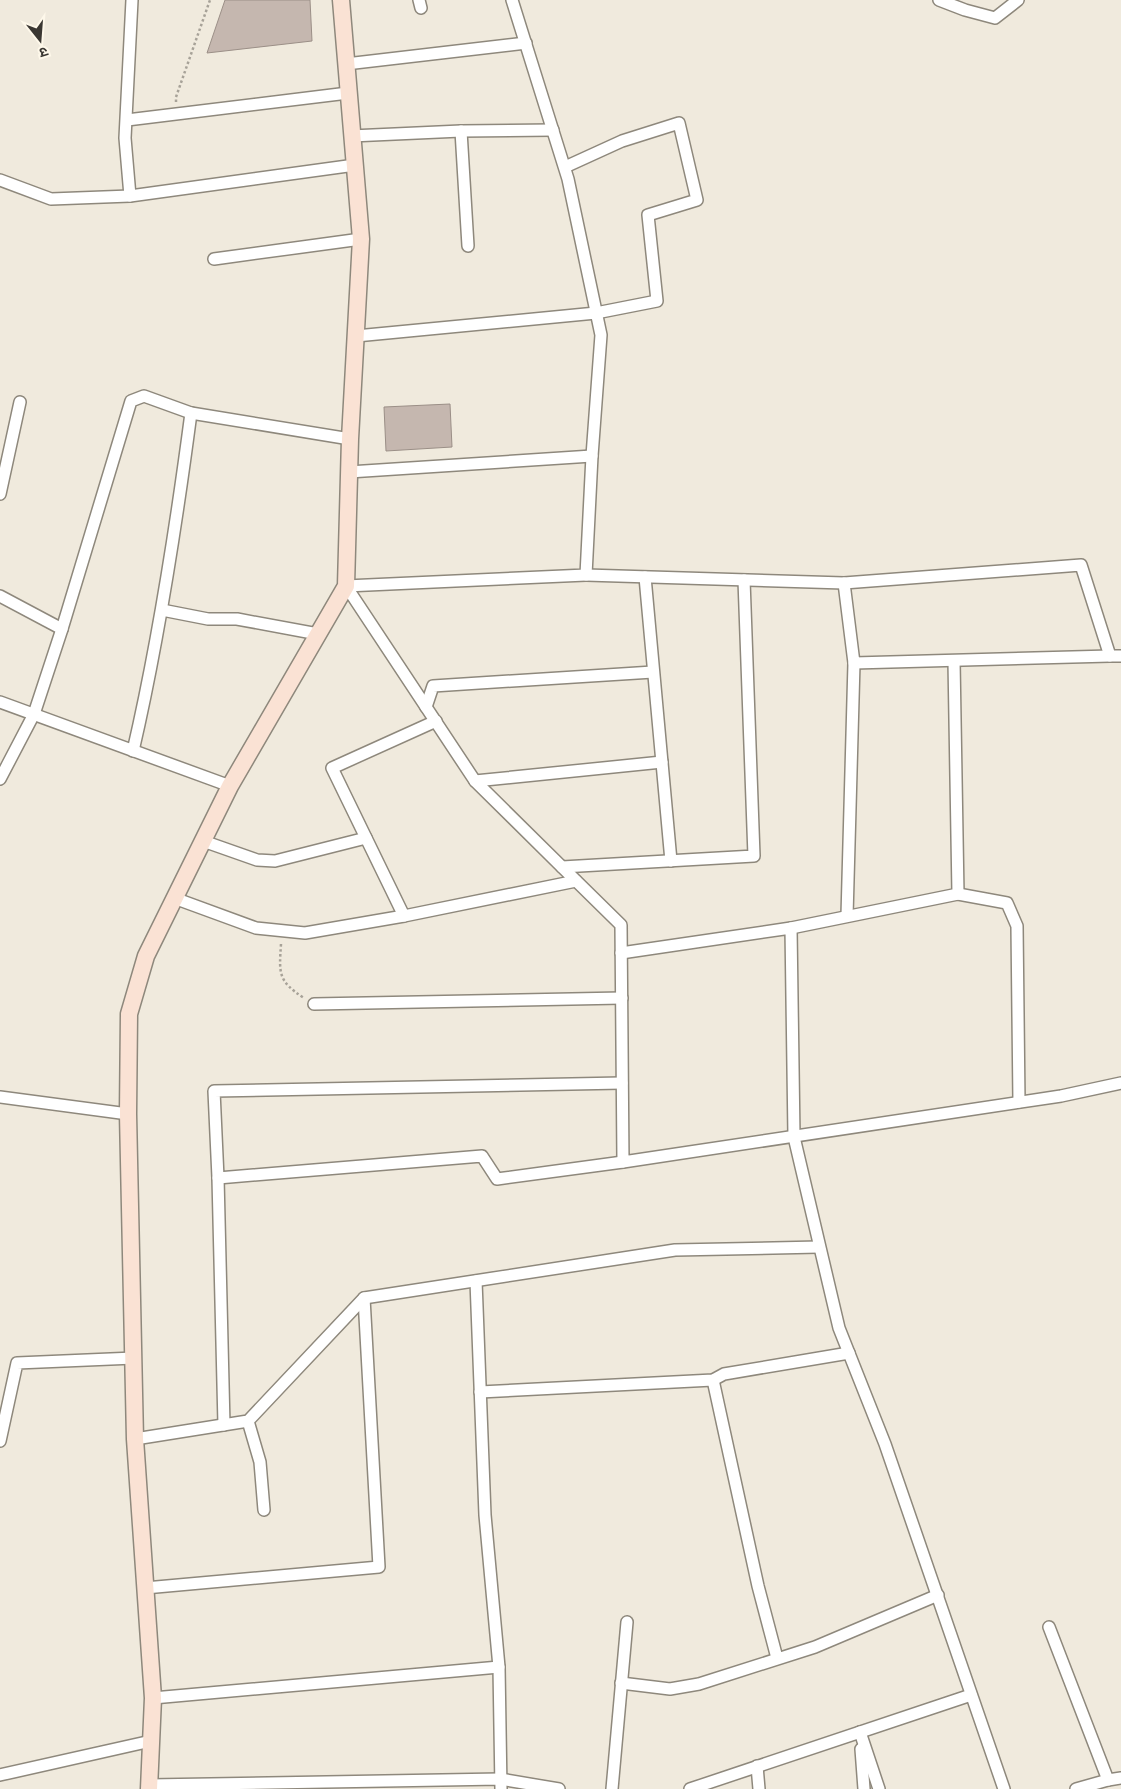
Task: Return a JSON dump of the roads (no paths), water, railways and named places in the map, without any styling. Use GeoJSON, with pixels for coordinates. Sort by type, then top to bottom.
{"type":"FeatureCollection","features":[{"type":"Feature","properties":{"kind":"street"},"geometry":{"type":"LineString","coordinates":[[130,196],[125,138],[132,0]]}},
{"type":"Feature","properties":{"kind":"street"},"geometry":{"type":"LineString","coordinates":[[341,0],[361,239],[350,439],[346,586],[230,786],[146,956],[129,1014],[128,1114],[136,1439],[153,1698],[150,1787],[500,1784],[558,1789]]}},
{"type":"Feature","properties":{"kind":"street"},"geometry":{"type":"LineString","coordinates":[[512,0],[565,167],[601,335],[586,575]]}},
{"type":"Feature","properties":{"kind":"street"},"geometry":{"type":"LineString","coordinates":[[939,0],[995,18],[1018,0]]}},
{"type":"Feature","properties":{"kind":"street"},"geometry":{"type":"LineString","coordinates":[[346,64],[526,44]]}},
{"type":"Feature","properties":{"kind":"street"},"geometry":{"type":"LineString","coordinates":[[127,120],[348,92]]}},
{"type":"Feature","properties":{"kind":"street"},"geometry":{"type":"LineString","coordinates":[[356,336],[596,313],[657,301],[648,215],[696,200],[679,123],[622,141],[565,167]]}},
{"type":"Feature","properties":{"kind":"street"},"geometry":{"type":"LineString","coordinates":[[351,136],[460,131],[553,130]]}},
{"type":"Feature","properties":{"kind":"street"},"geometry":{"type":"LineString","coordinates":[[460,131],[468,246]]}},
{"type":"Feature","properties":{"kind":"street"},"geometry":{"type":"LineString","coordinates":[[0,180],[51,198],[130,196],[354,165]]}},
{"type":"Feature","properties":{"kind":"street"},"geometry":{"type":"LineString","coordinates":[[214,259],[361,239]]}},
{"type":"Feature","properties":{"kind":"street"},"geometry":{"type":"LineString","coordinates":[[0,779],[34,714],[62,629],[131,401],[144,396],[191,413],[350,439]]}},
{"type":"Feature","properties":{"kind":"street"},"geometry":{"type":"LineString","coordinates":[[0,494],[20,402]]}},
{"type":"Feature","properties":{"kind":"street"},"geometry":{"type":"LineString","coordinates":[[133,751],[150,680],[176,531],[191,413]]}},
{"type":"Feature","properties":{"kind":"street"},"geometry":{"type":"LineString","coordinates":[[350,472],[592,456]]}},
{"type":"Feature","properties":{"kind":"street"},"geometry":{"type":"LineString","coordinates":[[346,586],[586,575],[844,583],[1081,565],[1115,656],[854,663]]}},
{"type":"Feature","properties":{"kind":"street"},"geometry":{"type":"LineString","coordinates":[[645,577],[670,861]]}},
{"type":"Feature","properties":{"kind":"street"},"geometry":{"type":"LineString","coordinates":[[562,867],[754,856],[744,580]]}},
{"type":"Feature","properties":{"kind":"street"},"geometry":{"type":"LineString","coordinates":[[844,583],[854,663],[847,916]]}},
{"type":"Feature","properties":{"kind":"street"},"geometry":{"type":"LineString","coordinates":[[346,586],[475,781],[621,925],[623,1162]]}},
{"type":"Feature","properties":{"kind":"street"},"geometry":{"type":"LineString","coordinates":[[0,596],[62,629]]}},
{"type":"Feature","properties":{"kind":"street"},"geometry":{"type":"LineString","coordinates":[[162,610],[208,620],[237,619],[318,634]]}},
{"type":"Feature","properties":{"kind":"street"},"geometry":{"type":"LineString","coordinates":[[954,660],[958,894]]}},
{"type":"Feature","properties":{"kind":"street"},"geometry":{"type":"LineString","coordinates":[[426,706],[433,686],[653,672]]}},
{"type":"Feature","properties":{"kind":"street"},"geometry":{"type":"LineString","coordinates":[[0,702],[230,786]]}},
{"type":"Feature","properties":{"kind":"street"},"geometry":{"type":"LineString","coordinates":[[404,916],[332,768],[436,721]]}},
{"type":"Feature","properties":{"kind":"street"},"geometry":{"type":"LineString","coordinates":[[475,781],[662,762]]}},
{"type":"Feature","properties":{"kind":"street"},"geometry":{"type":"LineString","coordinates":[[203,841],[257,860],[275,861],[366,838]]}},
{"type":"Feature","properties":{"kind":"street"},"geometry":{"type":"LineString","coordinates":[[174,898],[256,928],[304,933],[404,916],[576,881]]}},
{"type":"Feature","properties":{"kind":"street"},"geometry":{"type":"LineString","coordinates":[[621,953],[790,928],[958,894],[1007,903],[1017,926],[1018,1102]]}},
{"type":"Feature","properties":{"kind":"street"},"geometry":{"type":"LineString","coordinates":[[790,928],[794,1137],[839,1328],[885,1444],[1004,1789]]}},
{"type":"Feature","properties":{"kind":"street"},"geometry":{"type":"LineString","coordinates":[[314,1004],[622,998]]}},
{"type":"Feature","properties":{"kind":"street"},"geometry":{"type":"LineString","coordinates":[[224,1425],[214,1091],[622,1083]]}},
{"type":"Feature","properties":{"kind":"street"},"geometry":{"type":"LineString","coordinates":[[218,1178],[482,1156],[497,1179],[794,1137],[1061,1096],[1121,1083]]}},
{"type":"Feature","properties":{"kind":"street"},"geometry":{"type":"LineString","coordinates":[[0,1098],[128,1114]]}},
{"type":"Feature","properties":{"kind":"street"},"geometry":{"type":"LineString","coordinates":[[136,1439],[248,1422],[364,1298],[675,1250],[819,1247]]}},
{"type":"Feature","properties":{"kind":"street"},"geometry":{"type":"LineString","coordinates":[[476,1281],[485,1514],[499,1668],[500,1784]]}},
{"type":"Feature","properties":{"kind":"street"},"geometry":{"type":"LineString","coordinates":[[145,1588],[379,1567],[364,1298]]}},
{"type":"Feature","properties":{"kind":"street"},"geometry":{"type":"LineString","coordinates":[[480,1392],[713,1380],[724,1374],[849,1353]]}},
{"type":"Feature","properties":{"kind":"street"},"geometry":{"type":"LineString","coordinates":[[0,1441],[17,1363],[134,1358]]}},
{"type":"Feature","properties":{"kind":"street"},"geometry":{"type":"LineString","coordinates":[[713,1380],[758,1586],[777,1658]]}},
{"type":"Feature","properties":{"kind":"street"},"geometry":{"type":"LineString","coordinates":[[248,1422],[260,1462],[264,1510]]}},
{"type":"Feature","properties":{"kind":"street"},"geometry":{"type":"LineString","coordinates":[[621,1683],[670,1689],[698,1684],[814,1647],[938,1595]]}},
{"type":"Feature","properties":{"kind":"street"},"geometry":{"type":"LineString","coordinates":[[612,1789],[627,1622]]}},
{"type":"Feature","properties":{"kind":"street"},"geometry":{"type":"LineString","coordinates":[[1049,1627],[1108,1780]]}},
{"type":"Feature","properties":{"kind":"street"},"geometry":{"type":"LineString","coordinates":[[153,1698],[499,1668]]}},
{"type":"Feature","properties":{"kind":"street"},"geometry":{"type":"LineString","coordinates":[[690,1789],[971,1695]]}},
{"type":"Feature","properties":{"kind":"street"},"geometry":{"type":"LineString","coordinates":[[860,1732],[864,1789]]}},
{"type":"Feature","properties":{"kind":"street"},"geometry":{"type":"LineString","coordinates":[[860,1732],[879,1789]]}},
{"type":"Feature","properties":{"kind":"street"},"geometry":{"type":"LineString","coordinates":[[0,1775],[151,1741]]}},
{"type":"Feature","properties":{"kind":"street"},"geometry":{"type":"LineString","coordinates":[[757,1766],[759,1789]]}},
{"type":"Feature","properties":{"kind":"street"},"geometry":{"type":"LineString","coordinates":[[1076,1789],[1121,1778]]}}]}
